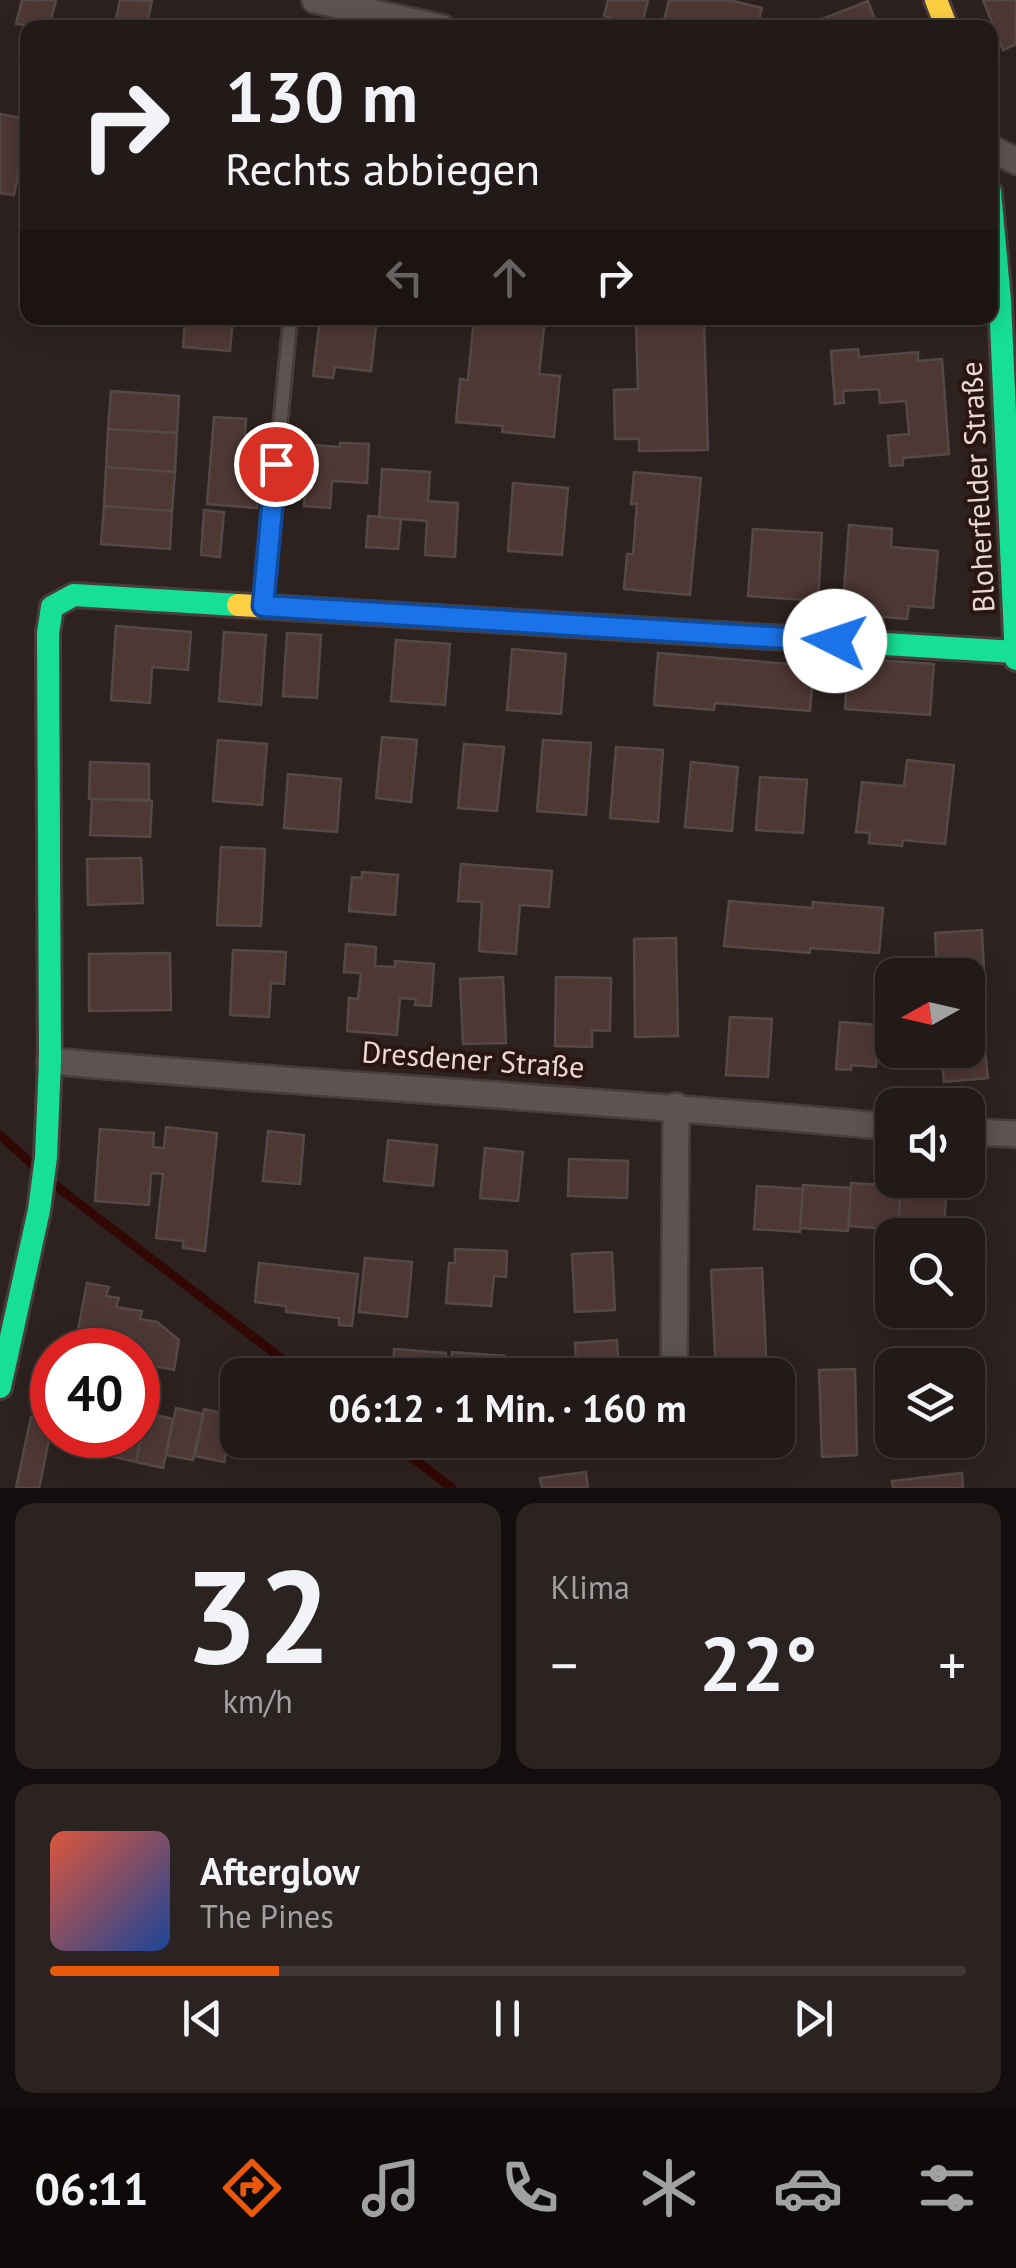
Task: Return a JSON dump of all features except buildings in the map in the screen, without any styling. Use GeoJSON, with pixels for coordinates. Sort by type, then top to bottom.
{"type":"FeatureCollection","features":[{"type":"Feature","properties":{"kind":"street"},"geometry":{"type":"LineString","coordinates":[[314,0],[405,20]]}},
{"type":"Feature","properties":{"kind":"street","name":"Bloherfelder Straße"},"geometry":{"type":"LineString","coordinates":[[998,279],[1016,656]]}},
{"type":"Feature","properties":{"kind":"street"},"geometry":{"type":"LineString","coordinates":[[0,1387],[40,1210],[46,1157],[50,1062],[48,633],[52,607],[74,595],[1016,656]]}},
{"type":"Feature","properties":{"kind":"street","name":"Dresdener Straße"},"geometry":{"type":"LineString","coordinates":[[50,1062],[676,1106],[875,1126]]}},
{"type":"Feature","properties":{"kind":"street"},"geometry":{"type":"LineString","coordinates":[[674,1358],[676,1106]]}},
{"type":"Feature","properties":{"kind":"street"},"geometry":{"type":"LineString","coordinates":[[985,1133],[1016,1134]]}},
{"type":"Feature","properties":{"kind":"lane"},"geometry":{"type":"LineString","coordinates":[[263,606],[290,325]]}},
{"type":"Feature","properties":{"kind":"waterway"},"geometry":{"type":"LineString","coordinates":[[0,1135],[36,1168]]}},
{"type":"Feature","properties":{"kind":"waterway"},"geometry":{"type":"LineString","coordinates":[[51,1182],[281,1358]]}},
{"type":"Feature","properties":{"kind":"waterway"},"geometry":{"type":"LineString","coordinates":[[413,1458],[452,1488]]}},
{"type":"Feature","properties":{"kind":"traffic: fast"},"geometry":{"type":"LineString","coordinates":[[998,279],[1016,659]]}},
{"type":"Feature","properties":{"kind":"traffic: fast"},"geometry":{"type":"LineString","coordinates":[[0,1387],[39,1210],[46,1157],[50,1061],[48,633],[52,607],[74,595],[238,605]]}},
{"type":"Feature","properties":{"kind":"traffic: fast"},"geometry":{"type":"LineString","coordinates":[[787,638],[1016,652]]}},
{"type":"Feature","properties":{"kind":"traffic: slow"},"geometry":{"type":"LineString","coordinates":[[936,0],[944,20]]}},
{"type":"Feature","properties":{"kind":"traffic: slow"},"geometry":{"type":"LineString","coordinates":[[238,605],[787,638]]}},
{"type":"Feature","properties":{"kind":"route"},"geometry":{"type":"LineString","coordinates":[[276,464],[263,606],[835,641]]}}]}
